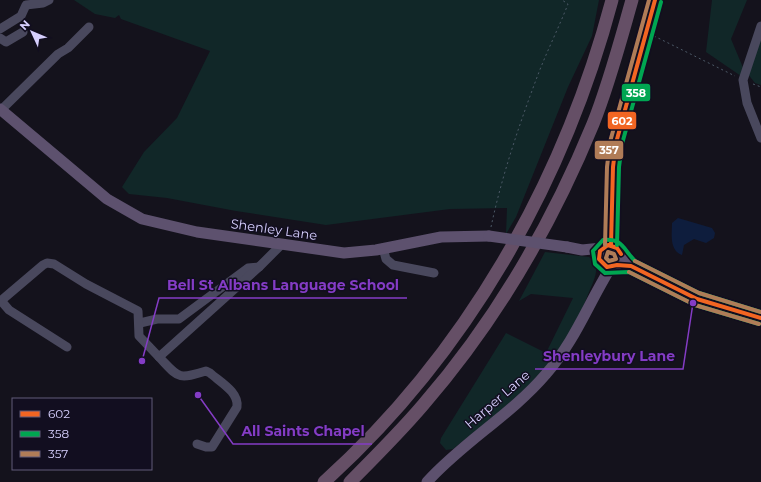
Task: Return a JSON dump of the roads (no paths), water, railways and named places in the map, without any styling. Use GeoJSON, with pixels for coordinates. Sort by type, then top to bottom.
{"type":"FeatureCollection","features":[{"type":"Feature","properties":{"kind":"highway"},"geometry":{"type":"LineString","coordinates":[[324,482],[358,450],[425,376],[459,331],[488,288],[523,229],[558,158],[579,106],[602,40],[612,0]]}},
{"type":"Feature","properties":{"kind":"highway"},"geometry":{"type":"LineString","coordinates":[[350,482],[400,432],[443,382],[484,327],[530,254],[552,214],[593,122],[616,56],[632,0]]}},
{"type":"Feature","properties":{"kind":"main road","name":"Harper Lane"},"geometry":{"type":"LineString","coordinates":[[427,482],[454,456],[525,397],[557,361],[581,324],[610,262],[599,254],[607,247],[616,143],[655,0]]}},
{"type":"Feature","properties":{"kind":"main road","name":"Shenley Lane"},"geometry":{"type":"LineString","coordinates":[[1,110],[107,199],[142,219],[197,232],[344,253],[384,248],[441,237],[489,236],[582,250],[610,262]]}},
{"type":"Feature","properties":{"kind":"main road","name":"Shenley Lane"},"geometry":{"type":"LineString","coordinates":[[582,250],[607,247]]}},
{"type":"Feature","properties":{"kind":"main road"},"geometry":{"type":"LineString","coordinates":[[607,247],[619,250],[610,262],[631,266],[697,299],[761,318]]}},
{"type":"Feature","properties":{"kind":"lane"},"geometry":{"type":"LineString","coordinates":[[0,29],[20,16],[24,3],[43,4],[49,0]]}},
{"type":"Feature","properties":{"kind":"lane"},"geometry":{"type":"LineString","coordinates":[[761,26],[743,80],[746,103],[761,138]]}},
{"type":"Feature","properties":{"kind":"lane"},"geometry":{"type":"LineString","coordinates":[[1,110],[58,54],[68,48],[89,27]]}},
{"type":"Feature","properties":{"kind":"lane"},"geometry":{"type":"LineString","coordinates":[[0,38],[6,42],[23,32]]}},
{"type":"Feature","properties":{"kind":"lane"},"geometry":{"type":"LineString","coordinates":[[159,357],[259,267],[281,245]]}},
{"type":"Feature","properties":{"kind":"lane"},"geometry":{"type":"LineString","coordinates":[[384,248],[386,259],[393,265],[434,273]]}},
{"type":"Feature","properties":{"kind":"lane"},"geometry":{"type":"LineString","coordinates":[[67,347],[9,310],[3,303],[3,299],[47,263],[54,264],[75,278],[138,311],[140,323],[139,336],[177,375],[187,377],[206,371],[235,394],[238,400],[238,407],[212,447],[197,444]]}},
{"type":"Feature","properties":{"kind":"lane"},"geometry":{"type":"LineString","coordinates":[[140,323],[156,319],[179,319],[248,268],[259,267]]}},
{"type":"Feature","properties":{"kind":"water"},"geometry":{"type":"Polygon","coordinates":[[[678,218],[712,228],[715,233],[714,238],[706,243],[694,239],[684,245],[682,255],[678,253],[673,246],[672,241],[672,223],[678,218]]]}},
{"type":"Feature","properties":{"kind":"place","name":"Shenleybury Lane"},"geometry":{"type":"Point","coordinates":[693,303]}},
{"type":"Feature","properties":{"kind":"place","name":"Bell St Albans Language School"},"geometry":{"type":"Point","coordinates":[142,361]}},
{"type":"Feature","properties":{"kind":"place","name":"All Saints Chapel"},"geometry":{"type":"Point","coordinates":[198,395]}}]}
